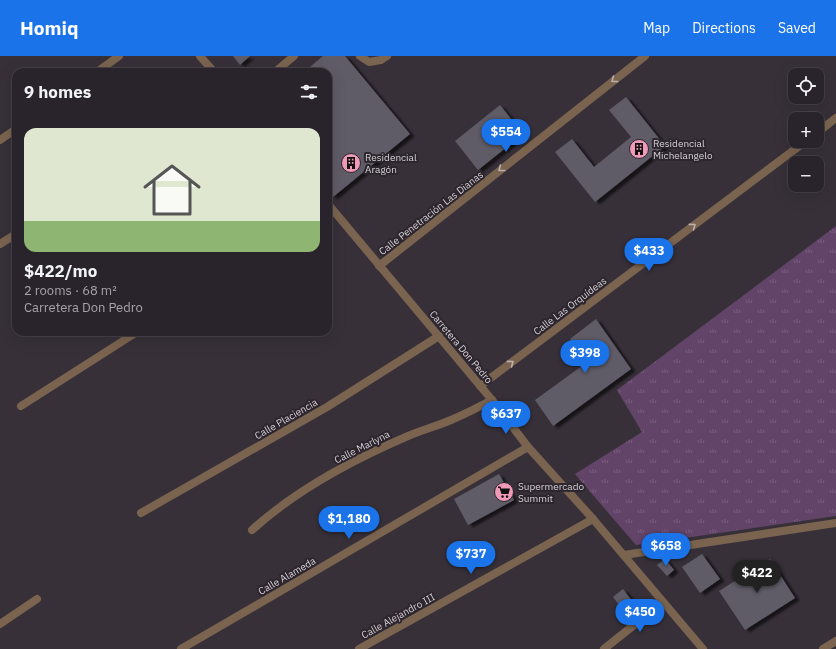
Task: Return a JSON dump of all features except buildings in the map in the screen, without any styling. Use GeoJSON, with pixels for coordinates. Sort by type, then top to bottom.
{"type":"FeatureCollection","features":[{"type":"Feature","properties":{"kind":"street"},"geometry":{"type":"LineString","coordinates":[[102,68],[119,56]]}},
{"type":"Feature","properties":{"kind":"street"},"geometry":{"type":"LineString","coordinates":[[200,56],[210,68]]}},
{"type":"Feature","properties":{"kind":"street"},"geometry":{"type":"LineString","coordinates":[[280,68],[294,56]]}},
{"type":"Feature","properties":{"kind":"street"},"geometry":{"type":"LineString","coordinates":[[360,56],[369,62],[376,62],[387,56]]}},
{"type":"Feature","properties":{"kind":"street","name":"Calle Penetración Las Dianas"},"geometry":{"type":"LineString","coordinates":[[379,266],[645,56]]}},
{"type":"Feature","properties":{"kind":"street"},"geometry":{"type":"LineString","coordinates":[[824,127],[836,118]]}},
{"type":"Feature","properties":{"kind":"street"},"geometry":{"type":"LineString","coordinates":[[0,140],[12,132]]}},
{"type":"Feature","properties":{"kind":"street","name":"Calle Las Orquídeas"},"geometry":{"type":"LineString","coordinates":[[480,386],[797,148]]}},
{"type":"Feature","properties":{"kind":"street","name":"Carretera Don Pedro"},"geometry":{"type":"LineString","coordinates":[[332,211],[439,336],[492,400],[528,447],[593,519],[703,649]]}},
{"type":"Feature","properties":{"kind":"street"},"geometry":{"type":"LineString","coordinates":[[0,244],[12,236]]}},
{"type":"Feature","properties":{"kind":"street"},"geometry":{"type":"LineString","coordinates":[[21,406],[131,336]]}},
{"type":"Feature","properties":{"kind":"street","name":"Calle Placiencia"},"geometry":{"type":"LineString","coordinates":[[141,514],[327,407],[439,336]]}},
{"type":"Feature","properties":{"kind":"street","name":"Calle Marlyna"},"geometry":{"type":"LineString","coordinates":[[252,530],[271,512],[308,487],[366,455],[409,436],[452,420],[492,400]]}},
{"type":"Feature","properties":{"kind":"street","name":"Calle Alameda"},"geometry":{"type":"LineString","coordinates":[[181,649],[528,447]]}},
{"type":"Feature","properties":{"kind":"street","name":"Calle Alejandro III"},"geometry":{"type":"LineString","coordinates":[[359,649],[593,519]]}},
{"type":"Feature","properties":{"kind":"street"},"geometry":{"type":"LineString","coordinates":[[624,555],[836,523]]}},
{"type":"Feature","properties":{"kind":"street"},"geometry":{"type":"LineString","coordinates":[[0,624],[37,599]]}},
{"type":"Feature","properties":{"kind":"street"},"geometry":{"type":"LineString","coordinates":[[604,649],[663,602]]}},
{"type":"Feature","properties":{"kind":"street"},"geometry":{"type":"LineString","coordinates":[[822,649],[836,641]]}},
{"type":"Feature","properties":{"kind":"green space"},"geometry":{"type":"Polygon","coordinates":[[[836,226],[836,516],[636,545],[575,474],[642,432],[617,390],[836,226]]]}},
{"type":"Feature","properties":{"kind":"place","name":"Residencial Michelangelo"},"geometry":{"type":"Point","coordinates":[639,149]}},
{"type":"Feature","properties":{"kind":"place","name":"Residencial Aragón"},"geometry":{"type":"Point","coordinates":[351,163]}},
{"type":"Feature","properties":{"kind":"place","name":"Supermercado Summit"},"geometry":{"type":"Point","coordinates":[504,492]}}]}
